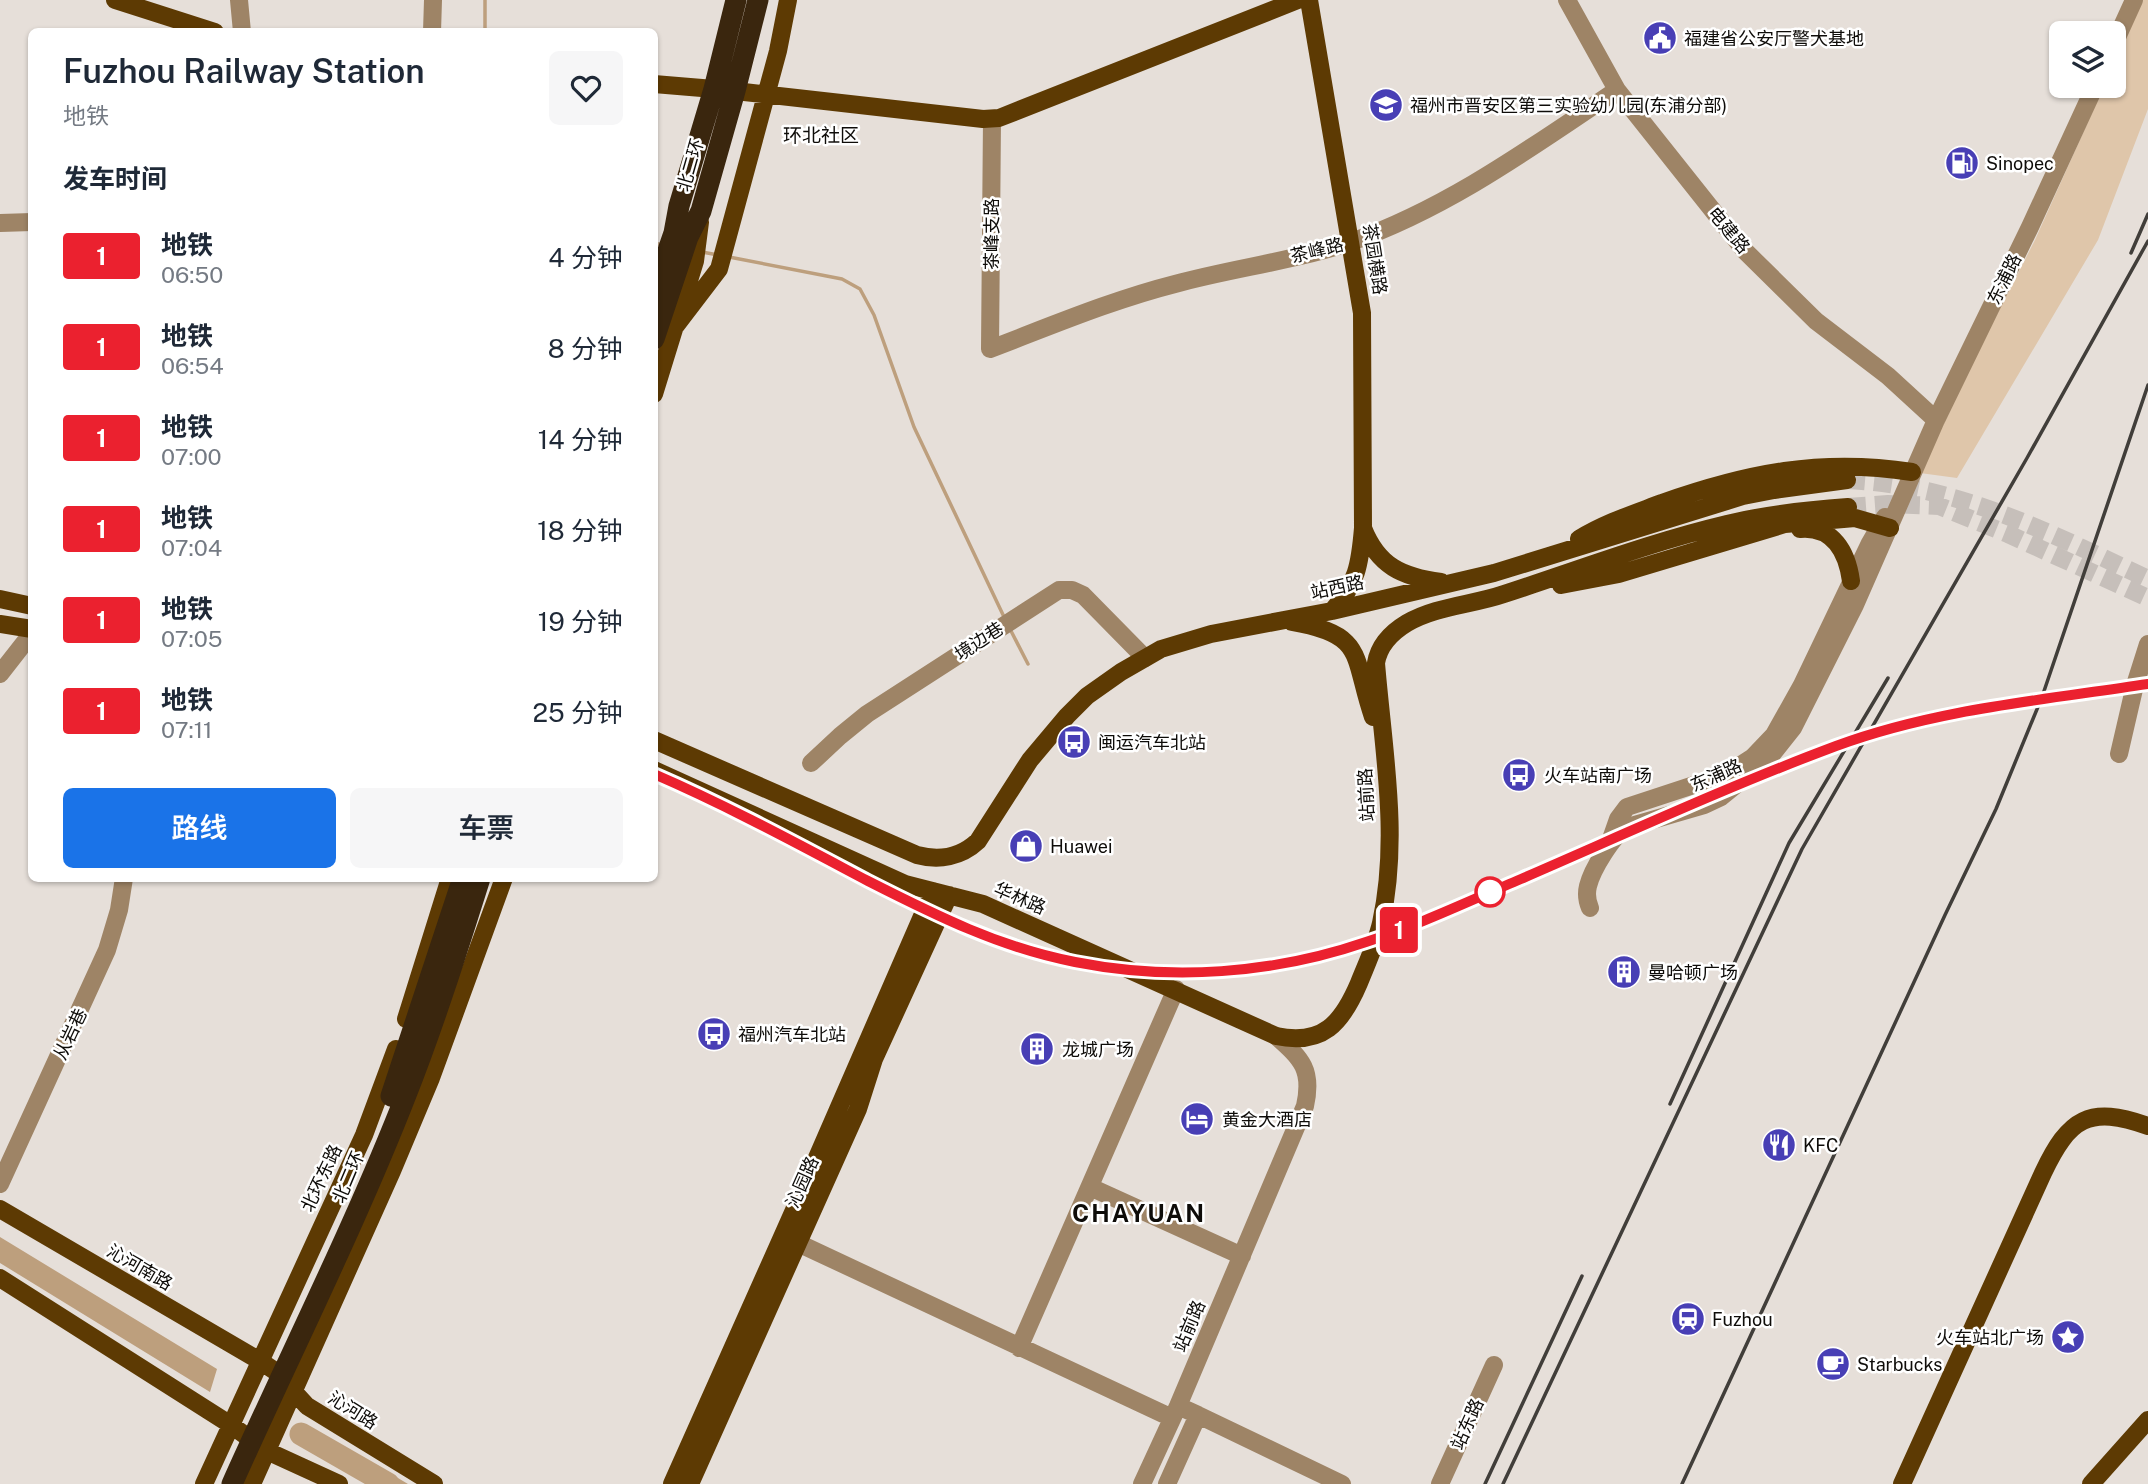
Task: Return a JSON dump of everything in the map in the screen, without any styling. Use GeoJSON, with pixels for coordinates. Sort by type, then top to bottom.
{"type":"FeatureCollection","features":[{"type":"Feature","properties":{"kind":"highway","name":"北二环"},"geometry":{"type":"LineString","coordinates":[[658,283],[676,246],[701,211],[725,90],[736,0]]}},
{"type":"Feature","properties":{"kind":"highway","name":"北二环"},"geometry":{"type":"LineString","coordinates":[[658,322],[676,246],[679,206],[758,0]]}},
{"type":"Feature","properties":{"kind":"highway","name":"北二环"},"geometry":{"type":"LineString","coordinates":[[216,1484],[333,1234],[394,1089],[462,882]]}},
{"type":"Feature","properties":{"kind":"highway","name":"北二环"},"geometry":{"type":"LineString","coordinates":[[232,1484],[346,1239],[385,1148],[423,1051],[479,882]]}},
{"type":"Feature","properties":{"kind":"main road"},"geometry":{"type":"LineString","coordinates":[[115,0],[202,28]]}},
{"type":"Feature","properties":{"kind":"main road"},"geometry":{"type":"LineString","coordinates":[[674,328],[719,269],[766,96],[788,0]]}},
{"type":"Feature","properties":{"kind":"main road"},"geometry":{"type":"LineString","coordinates":[[658,84],[992,119],[1008,116],[1298,0]]}},
{"type":"Feature","properties":{"kind":"main road","name":"茶园横路"},"geometry":{"type":"LineString","coordinates":[[1309,0],[1351,242],[1363,331],[1363,528],[1357,571],[1345,597],[1332,611]]}},
{"type":"Feature","properties":{"kind":"main road"},"geometry":{"type":"LineString","coordinates":[[658,381],[674,328],[676,246]]}},
{"type":"Feature","properties":{"kind":"main road"},"geometry":{"type":"LineString","coordinates":[[1548,556],[1604,524],[1687,494],[1745,478],[1832,466],[1883,467],[1912,472]]}},
{"type":"Feature","properties":{"kind":"main road","name":"站西路"},"geometry":{"type":"LineString","coordinates":[[658,742],[916,855],[943,858],[972,847],[1030,760],[1087,696],[1145,658],[1184,641],[1454,583],[1723,501],[1774,489],[1847,480]]}},
{"type":"Feature","properties":{"kind":"main road"},"geometry":{"type":"LineString","coordinates":[[1492,598],[1728,523],[1785,512],[1848,507]]}},
{"type":"Feature","properties":{"kind":"main road"},"geometry":{"type":"LineString","coordinates":[[1492,598],[1619,575],[1769,528],[1846,518],[1864,519],[1885,527]]}},
{"type":"Feature","properties":{"kind":"main road"},"geometry":{"type":"LineString","coordinates":[[1363,528],[1378,556],[1391,566],[1421,579],[1454,583]]}},
{"type":"Feature","properties":{"kind":"main road"},"geometry":{"type":"LineString","coordinates":[[1769,528],[1813,528],[1829,535],[1847,561],[1851,582]]}},
{"type":"Feature","properties":{"kind":"main road","name":"站前路"},"geometry":{"type":"LineString","coordinates":[[1353,996],[1377,937],[1384,906],[1389,821],[1376,663],[1378,652],[1397,631],[1428,613],[1492,598]]}},
{"type":"Feature","properties":{"kind":"main road"},"geometry":{"type":"LineString","coordinates":[[0,599],[28,605]]}},
{"type":"Feature","properties":{"kind":"main road"},"geometry":{"type":"LineString","coordinates":[[1278,620],[1315,626],[1344,639],[1354,652],[1384,747]]}},
{"type":"Feature","properties":{"kind":"main road"},"geometry":{"type":"LineString","coordinates":[[0,624],[28,630]]}},
{"type":"Feature","properties":{"kind":"main road","name":"华林路"},"geometry":{"type":"LineString","coordinates":[[658,772],[905,884],[983,904],[1276,1036],[1303,1039],[1321,1034],[1338,1021],[1353,996]]}},
{"type":"Feature","properties":{"kind":"main road","name":"北环东路"},"geometry":{"type":"LineString","coordinates":[[204,1484],[364,1135],[449,882]]}},
{"type":"Feature","properties":{"kind":"main road"},"geometry":{"type":"LineString","coordinates":[[252,1484],[402,1148],[431,1078],[503,882]]}},
{"type":"Feature","properties":{"kind":"main road","name":"沁园路"},"geometry":{"type":"LineString","coordinates":[[690,1484],[790,1240],[858,1109],[874,1059],[941,893]]}},
{"type":"Feature","properties":{"kind":"main road"},"geometry":{"type":"LineString","coordinates":[[1902,1484],[2060,1140],[2080,1123],[2104,1115],[2148,1126]]}},
{"type":"Feature","properties":{"kind":"main road","name":"沁河南路"},"geometry":{"type":"LineString","coordinates":[[0,1209],[260,1361]]}},
{"type":"Feature","properties":{"kind":"main road"},"geometry":{"type":"LineString","coordinates":[[672,1484],[790,1240]]}},
{"type":"Feature","properties":{"kind":"main road"},"geometry":{"type":"LineString","coordinates":[[0,1278],[231,1425],[267,1451],[338,1484]]}},
{"type":"Feature","properties":{"kind":"main road","name":"沁河路"},"geometry":{"type":"LineString","coordinates":[[260,1361],[275,1371],[307,1406],[434,1484]]}},
{"type":"Feature","properties":{"kind":"main road"},"geometry":{"type":"LineString","coordinates":[[2091,1484],[2148,1420]]}},
{"type":"Feature","properties":{"kind":"street"},"geometry":{"type":"LineString","coordinates":[[240,0],[242,28]]}},
{"type":"Feature","properties":{"kind":"street"},"geometry":{"type":"LineString","coordinates":[[432,28],[433,0]]}},
{"type":"Feature","properties":{"kind":"street","name":"电建路"},"geometry":{"type":"LineString","coordinates":[[1567,0],[1617,90],[1720,221],[1765,271],[1816,321],[1888,376],[1936,420]]}},
{"type":"Feature","properties":{"kind":"street"},"geometry":{"type":"LineString","coordinates":[[2124,21],[2134,0]]}},
{"type":"Feature","properties":{"kind":"street","name":"茶峰路"},"geometry":{"type":"LineString","coordinates":[[990,349],[1105,305],[1175,284],[1351,242],[1415,216],[1464,190],[1617,90]]}},
{"type":"Feature","properties":{"kind":"street","name":"东浦路"},"geometry":{"type":"LineString","coordinates":[[1605,853],[1614,837],[1624,829],[1704,805],[1721,797],[1759,768],[1793,728],[1806,706],[1885,527],[2089,98]]}},
{"type":"Feature","properties":{"kind":"street","name":"茶峰支路"},"geometry":{"type":"LineString","coordinates":[[990,349],[992,119]]}},
{"type":"Feature","properties":{"kind":"street"},"geometry":{"type":"LineString","coordinates":[[0,223],[28,222]]}},
{"type":"Feature","properties":{"kind":"street","name":"东浦路"},"geometry":{"type":"LineString","coordinates":[[1605,853],[1618,819],[1627,807],[1726,773],[1745,763],[1767,743],[1790,709],[1851,582],[1885,527]]}},
{"type":"Feature","properties":{"kind":"street","name":"境边巷"},"geometry":{"type":"LineString","coordinates":[[811,763],[867,714],[1059,590],[1078,591],[1145,658]]}},
{"type":"Feature","properties":{"kind":"street"},"geometry":{"type":"LineString","coordinates":[[0,674],[28,636]]}},
{"type":"Feature","properties":{"kind":"street"},"geometry":{"type":"LineString","coordinates":[[2119,754],[2135,685],[2148,644]]}},
{"type":"Feature","properties":{"kind":"street"},"geometry":{"type":"LineString","coordinates":[[1590,908],[1587,896],[1589,882],[1605,853]]}},
{"type":"Feature","properties":{"kind":"street","name":"从岩巷"},"geometry":{"type":"LineString","coordinates":[[0,1184],[107,950],[119,910],[123,882]]}},
{"type":"Feature","properties":{"kind":"street"},"geometry":{"type":"LineString","coordinates":[[1019,1348],[1176,989]]}},
{"type":"Feature","properties":{"kind":"street","name":"站前路"},"geometry":{"type":"LineString","coordinates":[[1142,1484],[1301,1118],[1308,1095],[1308,1077],[1301,1061],[1276,1036]]}},
{"type":"Feature","properties":{"kind":"street"},"geometry":{"type":"LineString","coordinates":[[1090,1187],[1242,1256]]}},
{"type":"Feature","properties":{"kind":"street"},"geometry":{"type":"LineString","coordinates":[[790,1240],[1019,1348],[1175,1412],[1198,1415],[1342,1484]]}},
{"type":"Feature","properties":{"kind":"street","name":"站东路"},"geometry":{"type":"LineString","coordinates":[[1440,1484],[1494,1365]]}},
{"type":"Feature","properties":{"kind":"street"},"geometry":{"type":"LineString","coordinates":[[1167,1484],[1198,1415]]}},
{"type":"Feature","properties":{"kind":"shaded area"},"geometry":{"type":"Polygon","coordinates":[[[2143,0],[2148,0],[2148,109],[2098,240],[1957,478],[1920,473],[2035,240],[2099,98],[2126,98],[2126,37],[2143,0]]]}},
{"type":"Feature","properties":{"kind":"shaded area"},"geometry":{"type":"Polygon","coordinates":[[[0,1237],[217,1369],[210,1392],[0,1263],[0,1237]]]}},
{"type":"Feature","properties":{"kind":"shaded area"},"geometry":{"type":"Polygon","coordinates":[[[361,1456],[408,1484],[366,1484],[352,1475],[361,1456]]]}},
{"type":"Feature","properties":{"kind":"waterway"},"geometry":{"type":"LineString","coordinates":[[485,0],[485,28]]}},
{"type":"Feature","properties":{"kind":"waterway"},"geometry":{"type":"LineString","coordinates":[[658,244],[663,245]]}},
{"type":"Feature","properties":{"kind":"waterway"},"geometry":{"type":"LineString","coordinates":[[702,252],[718,255]]}},
{"type":"Feature","properties":{"kind":"waterway"},"geometry":{"type":"LineString","coordinates":[[729,257],[842,279],[860,289],[874,315],[914,427],[1005,619]]}},
{"type":"Feature","properties":{"kind":"waterway"},"geometry":{"type":"LineString","coordinates":[[1010,629],[1028,664]]}},
{"type":"Feature","properties":{"kind":"waterway"},"geometry":{"type":"LineString","coordinates":[[301,1434],[388,1484]]}},
{"type":"Feature","properties":{"kind":"tunnel"},"geometry":{"type":"LineString","coordinates":[[1847,480],[1888,484],[1965,501],[2039,529],[2148,579]]}},
{"type":"Feature","properties":{"kind":"tunnel"},"geometry":{"type":"LineString","coordinates":[[1848,507],[1888,504],[1939,506],[2008,534],[2148,598]]}},
{"type":"Feature","properties":{"kind":"railway"},"geometry":{"type":"LineString","coordinates":[[2131,253],[2148,214]]}},
{"type":"Feature","properties":{"kind":"railway"},"geometry":{"type":"LineString","coordinates":[[1503,1484],[1802,849],[2027,458],[2148,241]]}},
{"type":"Feature","properties":{"kind":"railway"},"geometry":{"type":"LineString","coordinates":[[1682,1484],[1996,809],[2042,697],[2148,385]]}},
{"type":"Feature","properties":{"kind":"railway"},"geometry":{"type":"LineString","coordinates":[[1670,1104],[1789,843],[1888,678]]}},
{"type":"Feature","properties":{"kind":"railway"},"geometry":{"type":"LineString","coordinates":[[1485,1484],[1582,1276]]}},
{"type":"Feature","properties":{"kind":"metro line","name":"1"},"geometry":{"type":"LineString","coordinates":[[658,776],[725,806],[937,916],[1009,945],[1074,962],[1110,968],[1174,972],[1241,970],[1323,955],[1394,932],[1840,744],[1918,721],[1967,711],[2148,684]]}},
{"type":"Feature","properties":{"kind":"place","name":"福建省公安厅警犬基地"},"geometry":{"type":"Point","coordinates":[1660,38]}},
{"type":"Feature","properties":{"kind":"place","name":"福州市晋安区第三实验幼儿园(东浦分部)"},"geometry":{"type":"Point","coordinates":[1386,105]}},
{"type":"Feature","properties":{"kind":"place","name":"Sinopec"},"geometry":{"type":"Point","coordinates":[1962,163]}},
{"type":"Feature","properties":{"kind":"place","name":"闽运汽车北站"},"geometry":{"type":"Point","coordinates":[1074,742]}},
{"type":"Feature","properties":{"kind":"place","name":"火车站南广场"},"geometry":{"type":"Point","coordinates":[1519,775]}},
{"type":"Feature","properties":{"kind":"place","name":"Huawei"},"geometry":{"type":"Point","coordinates":[1026,846]}},
{"type":"Feature","properties":{"kind":"place","name":"曼哈顿广场"},"geometry":{"type":"Point","coordinates":[1624,972]}},
{"type":"Feature","properties":{"kind":"place","name":"福州汽车北站"},"geometry":{"type":"Point","coordinates":[714,1034]}},
{"type":"Feature","properties":{"kind":"place","name":"龙城广场"},"geometry":{"type":"Point","coordinates":[1037,1049]}},
{"type":"Feature","properties":{"kind":"place","name":"黄金大酒店"},"geometry":{"type":"Point","coordinates":[1197,1119]}},
{"type":"Feature","properties":{"kind":"place","name":"KFC"},"geometry":{"type":"Point","coordinates":[1779,1145]}},
{"type":"Feature","properties":{"kind":"place","name":"Fuzhou"},"geometry":{"type":"Point","coordinates":[1688,1319]}},
{"type":"Feature","properties":{"kind":"place","name":"火车站北广场"},"geometry":{"type":"Point","coordinates":[2068,1337]}},
{"type":"Feature","properties":{"kind":"place","name":"Starbucks"},"geometry":{"type":"Point","coordinates":[1833,1364]}},
{"type":"Feature","properties":{"kind":"district","name":"环北社区"},"geometry":{"type":"Point","coordinates":[821,135]}},
{"type":"Feature","properties":{"kind":"district","name":"CHAYUAN"},"geometry":{"type":"Point","coordinates":[1139,1213]}}]}
